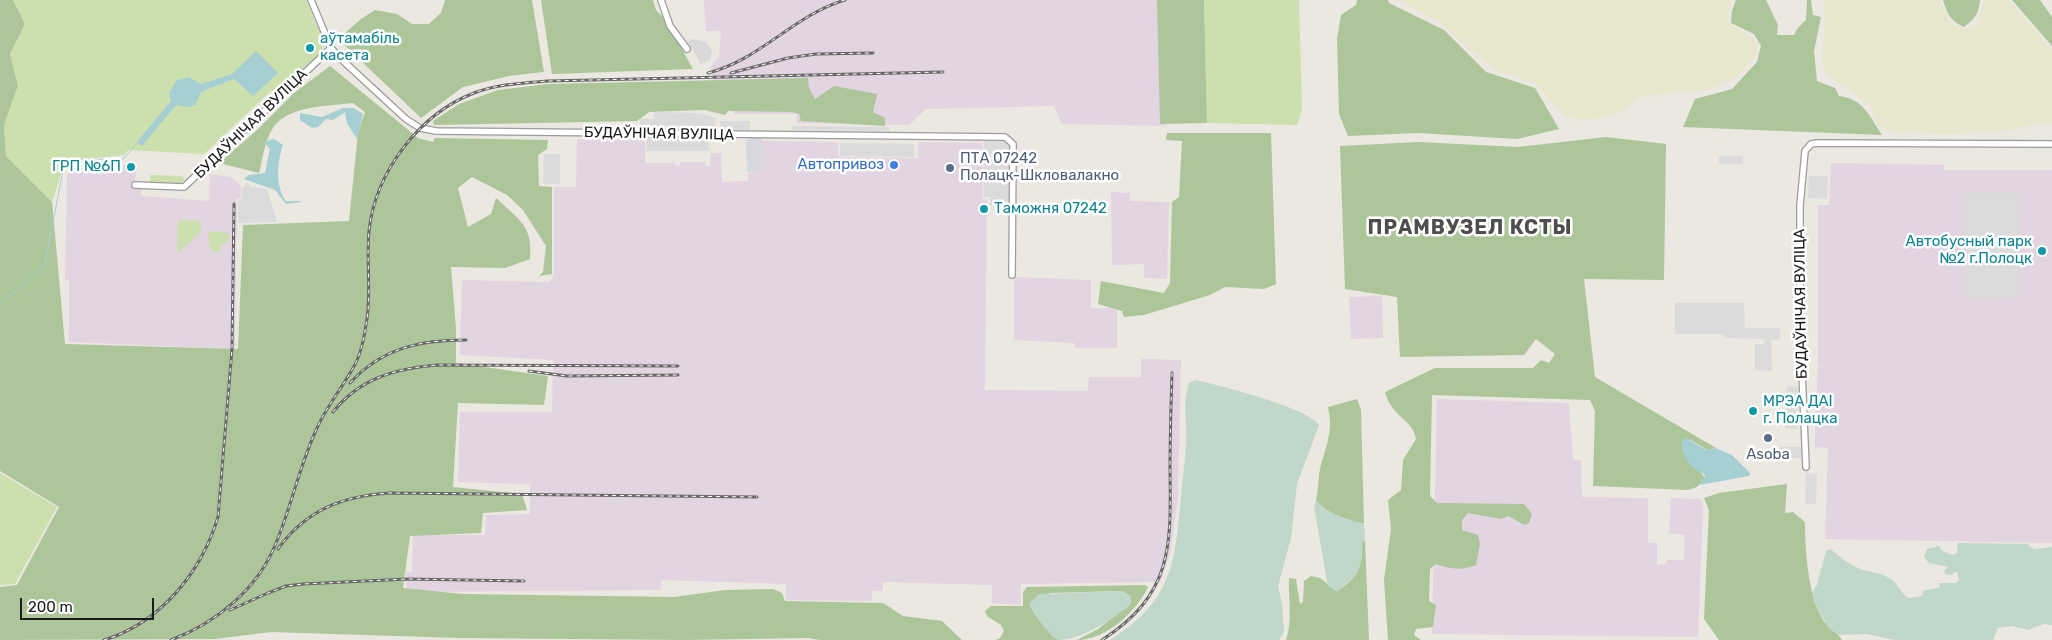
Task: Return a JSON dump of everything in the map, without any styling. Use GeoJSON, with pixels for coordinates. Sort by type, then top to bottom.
{"type":"FeatureCollection","features":[{"type":"Feature","properties":{"kind":"street","name":"БУДАЎНІЧАЯ ВУЛІЦА"},"geometry":{"type":"LineString","coordinates":[[311,0],[330,48],[406,119],[420,128],[436,132],[1005,137],[1010,140],[1013,147],[1012,275]]}},
{"type":"Feature","properties":{"kind":"street"},"geometry":{"type":"LineString","coordinates":[[661,0],[670,26],[687,49]]}},
{"type":"Feature","properties":{"kind":"street","name":"БУДАЎНІЧАЯ ВУЛІЦА"},"geometry":{"type":"LineString","coordinates":[[135,185],[184,187],[330,48]]}},
{"type":"Feature","properties":{"kind":"street","name":"БУДАЎНІЧАЯ ВУЛІЦА"},"geometry":{"type":"LineString","coordinates":[[1806,467],[1801,379],[1800,206],[1803,158],[1810,144],[2052,144]]}},
{"type":"Feature","properties":{"kind":"shaded area"},"geometry":{"type":"Polygon","coordinates":[[[704,0],[1162,0],[1166,126],[1062,124],[1054,106],[926,109],[909,125],[797,123],[797,114],[735,114],[716,86],[710,67],[719,57],[721,31],[706,31],[704,0]]]}},
{"type":"Feature","properties":{"kind":"shaded area"},"geometry":{"type":"Polygon","coordinates":[[[692,39],[706,42],[712,51],[710,60],[701,64],[688,42],[692,39]]]}},
{"type":"Feature","properties":{"kind":"shaded area"},"geometry":{"type":"Polygon","coordinates":[[[654,112],[700,113],[716,118],[715,126],[649,126],[650,130],[640,130],[640,119],[654,119],[654,112]]]}},
{"type":"Feature","properties":{"kind":"shaded area"},"geometry":{"type":"Polygon","coordinates":[[[720,121],[750,121],[750,130],[720,129],[720,121]]]}},
{"type":"Feature","properties":{"kind":"shaded area"},"geometry":{"type":"Polygon","coordinates":[[[792,126],[889,127],[889,131],[792,130],[792,126]]]}},
{"type":"Feature","properties":{"kind":"shaded area"},"geometry":{"type":"Polygon","coordinates":[[[646,135],[709,136],[709,151],[646,151],[646,135]]]}},
{"type":"Feature","properties":{"kind":"shaded area"},"geometry":{"type":"Polygon","coordinates":[[[750,137],[762,137],[761,173],[747,172],[746,143],[750,137]]]}},
{"type":"Feature","properties":{"kind":"shaded area"},"geometry":{"type":"Polygon","coordinates":[[[577,139],[645,140],[645,163],[675,163],[675,166],[680,166],[680,162],[705,162],[705,166],[710,166],[711,153],[721,153],[722,182],[748,181],[748,173],[761,173],[762,141],[837,142],[839,157],[918,158],[918,142],[982,143],[983,199],[987,200],[985,390],[1088,391],[1089,377],[1141,377],[1141,359],[1181,360],[1178,499],[1170,555],[1160,582],[1021,584],[1020,605],[992,603],[992,585],[883,582],[883,591],[872,591],[872,601],[786,600],[786,584],[661,580],[661,590],[407,592],[406,572],[412,572],[413,535],[485,535],[486,515],[530,514],[530,484],[458,482],[460,412],[552,412],[553,360],[460,355],[462,280],[550,282],[554,274],[554,187],[576,187],[577,139]]]}},
{"type":"Feature","properties":{"kind":"shaded area"},"geometry":{"type":"Polygon","coordinates":[[[984,140],[1009,141],[1009,205],[990,205],[990,197],[984,197],[984,140]]]}},
{"type":"Feature","properties":{"kind":"shaded area"},"geometry":{"type":"Polygon","coordinates":[[[840,143],[914,144],[914,157],[840,156],[840,143]]]}},
{"type":"Feature","properties":{"kind":"shaded area"},"geometry":{"type":"Polygon","coordinates":[[[544,154],[560,154],[560,184],[543,184],[544,154]]]}},
{"type":"Feature","properties":{"kind":"shaded area"},"geometry":{"type":"Polygon","coordinates":[[[1719,156],[1743,156],[1743,164],[1719,164],[1719,156]]]}},
{"type":"Feature","properties":{"kind":"shaded area"},"geometry":{"type":"Polygon","coordinates":[[[1831,163],[1944,165],[1944,170],[2052,170],[2052,543],[1825,539],[1828,448],[1815,447],[1815,425],[1818,367],[1830,367],[1818,366],[1818,205],[1829,205],[1831,163]]]}},
{"type":"Feature","properties":{"kind":"shaded area"},"geometry":{"type":"Polygon","coordinates":[[[124,164],[136,164],[135,188],[141,189],[141,196],[209,201],[210,174],[231,177],[241,186],[241,198],[237,199],[235,349],[69,342],[69,280],[65,280],[67,177],[70,168],[123,171],[124,164]]]}},
{"type":"Feature","properties":{"kind":"shaded area"},"geometry":{"type":"Polygon","coordinates":[[[1809,176],[1828,176],[1827,199],[1808,198],[1809,176]]]}},
{"type":"Feature","properties":{"kind":"shaded area"},"geometry":{"type":"Polygon","coordinates":[[[248,183],[252,187],[267,189],[277,222],[238,223],[238,201],[242,200],[242,188],[248,183]]]}},
{"type":"Feature","properties":{"kind":"shaded area"},"geometry":{"type":"Polygon","coordinates":[[[1111,192],[1130,193],[1130,201],[1169,202],[1167,279],[1144,278],[1144,264],[1112,265],[1111,192]]]}},
{"type":"Feature","properties":{"kind":"shaded area"},"geometry":{"type":"Polygon","coordinates":[[[1966,193],[2020,193],[2019,298],[1965,298],[1966,193]]]}},
{"type":"Feature","properties":{"kind":"shaded area"},"geometry":{"type":"Polygon","coordinates":[[[1014,277],[1091,280],[1091,308],[1117,308],[1117,348],[1075,348],[1074,343],[1014,340],[1014,277]]]}},
{"type":"Feature","properties":{"kind":"shaded area"},"geometry":{"type":"Polygon","coordinates":[[[1382,296],[1383,338],[1351,339],[1349,297],[1382,296]]]}},
{"type":"Feature","properties":{"kind":"shaded area"},"geometry":{"type":"Polygon","coordinates":[[[1675,303],[1744,303],[1745,328],[1780,328],[1780,339],[1771,340],[1772,371],[1755,370],[1755,344],[1764,344],[1764,340],[1768,339],[1724,338],[1724,334],[1675,334],[1675,303]]]}},
{"type":"Feature","properties":{"kind":"shaded area"},"geometry":{"type":"Polygon","coordinates":[[[1787,386],[1798,387],[1797,429],[1786,428],[1787,386]]]}},
{"type":"Feature","properties":{"kind":"shaded area"},"geometry":{"type":"Polygon","coordinates":[[[1437,399],[1569,403],[1573,460],[1581,460],[1582,497],[1648,498],[1648,543],[1657,543],[1657,565],[1666,564],[1667,560],[1684,560],[1685,535],[1669,533],[1671,498],[1701,499],[1703,507],[1698,637],[1432,634],[1437,399]]]}},
{"type":"Feature","properties":{"kind":"shaded area"},"geometry":{"type":"Polygon","coordinates":[[[1780,447],[1801,447],[1801,458],[1781,458],[1780,447]]]}},
{"type":"Feature","properties":{"kind":"shaded area"},"geometry":{"type":"Polygon","coordinates":[[[1806,473],[1817,474],[1816,504],[1805,504],[1806,473]]]}},
{"type":"Feature","properties":{"kind":"green space"},"geometry":{"type":"Polygon","coordinates":[[[0,0],[13,0],[25,24],[10,54],[18,86],[4,125],[6,156],[52,202],[65,344],[238,349],[243,225],[349,221],[358,133],[365,112],[353,103],[301,110],[283,118],[275,125],[267,142],[259,173],[219,163],[256,131],[294,93],[330,66],[418,138],[433,142],[435,138],[548,140],[547,149],[538,155],[539,186],[552,187],[552,274],[539,276],[543,272],[546,246],[523,210],[507,195],[472,177],[458,188],[468,227],[491,214],[496,198],[518,218],[527,231],[530,259],[505,268],[451,267],[456,329],[456,363],[548,376],[544,405],[458,403],[453,487],[522,494],[527,510],[483,513],[481,533],[410,536],[403,588],[463,594],[674,597],[725,590],[773,589],[782,593],[785,601],[883,603],[903,616],[942,621],[962,640],[459,638],[271,632],[215,639],[0,640],[0,587],[17,585],[59,507],[0,471],[0,0]]]}},
{"type":"Feature","properties":{"kind":"green space"},"geometry":{"type":"Polygon","coordinates":[[[13,0],[306,0],[324,42],[323,51],[276,96],[271,91],[204,154],[128,150],[124,155],[70,161],[63,168],[52,202],[6,156],[4,125],[18,86],[10,54],[25,24],[13,0]]]}},
{"type":"Feature","properties":{"kind":"green space"},"geometry":{"type":"Polygon","coordinates":[[[445,0],[532,0],[544,72],[509,76],[463,87],[421,118],[338,39],[361,19],[375,10],[397,14],[412,24],[429,24],[441,13],[445,0]]]}},
{"type":"Feature","properties":{"kind":"green space"},"geometry":{"type":"Polygon","coordinates":[[[541,0],[653,0],[656,10],[665,19],[693,69],[552,74],[541,0]]]}},
{"type":"Feature","properties":{"kind":"green space"},"geometry":{"type":"Polygon","coordinates":[[[1157,0],[1204,0],[1207,123],[1160,124],[1157,0]]]}},
{"type":"Feature","properties":{"kind":"green space"},"geometry":{"type":"Polygon","coordinates":[[[1204,0],[1299,0],[1302,110],[1297,125],[1207,123],[1204,0]]]}},
{"type":"Feature","properties":{"kind":"green space"},"geometry":{"type":"Polygon","coordinates":[[[1357,0],[1388,0],[1389,3],[1444,30],[1486,72],[1535,88],[1559,129],[1517,139],[1418,133],[1348,136],[1339,114],[1337,39],[1341,15],[1356,5],[1357,0]]]}},
{"type":"Feature","properties":{"kind":"green space"},"geometry":{"type":"Polygon","coordinates":[[[1399,0],[1731,0],[1727,17],[1728,22],[1755,40],[1757,46],[1755,55],[1735,78],[1708,90],[1641,96],[1625,109],[1612,115],[1597,119],[1576,119],[1565,116],[1535,83],[1498,71],[1483,61],[1441,23],[1399,0]]]}},
{"type":"Feature","properties":{"kind":"green space"},"geometry":{"type":"Polygon","coordinates":[[[1736,0],[1766,0],[1778,25],[1777,35],[1794,35],[1806,20],[1807,0],[1811,0],[1813,15],[1821,17],[1814,51],[1817,81],[1835,88],[1839,96],[1860,105],[1882,135],[1683,127],[1695,99],[1732,89],[1757,62],[1761,46],[1754,34],[1731,23],[1732,11],[1736,0]]]}},
{"type":"Feature","properties":{"kind":"green space"},"geometry":{"type":"Polygon","coordinates":[[[1823,0],[1940,0],[1951,23],[1966,29],[1973,27],[1978,21],[1984,0],[2009,0],[2052,50],[2052,123],[2037,124],[2011,130],[1957,134],[1886,130],[1878,124],[1868,104],[1831,78],[1823,67],[1825,19],[1823,0]]]}},
{"type":"Feature","properties":{"kind":"green space"},"geometry":{"type":"Polygon","coordinates":[[[1943,0],[1980,0],[1979,9],[1971,21],[1964,27],[1950,16],[1943,0]]]}},
{"type":"Feature","properties":{"kind":"green space"},"geometry":{"type":"Polygon","coordinates":[[[2012,0],[2040,0],[2052,17],[2052,46],[2012,0]]]}},
{"type":"Feature","properties":{"kind":"green space"},"geometry":{"type":"Polygon","coordinates":[[[808,78],[809,88],[815,99],[834,86],[877,94],[873,112],[885,118],[885,126],[801,121],[799,114],[792,112],[728,111],[725,115],[705,110],[649,112],[637,121],[434,125],[433,121],[459,104],[498,90],[549,84],[808,78]]]}},
{"type":"Feature","properties":{"kind":"green space"},"geometry":{"type":"Polygon","coordinates":[[[1167,133],[1271,133],[1276,284],[1264,289],[1225,287],[1210,295],[1144,315],[1124,317],[1122,311],[1098,304],[1101,281],[1164,293],[1170,283],[1172,202],[1179,197],[1182,141],[1166,140],[1167,133]]]}},
{"type":"Feature","properties":{"kind":"green space"},"geometry":{"type":"Polygon","coordinates":[[[1606,137],[1666,144],[1664,280],[1584,279],[1595,377],[1716,448],[1707,450],[1689,439],[1701,473],[1705,478],[1697,487],[1688,490],[1593,486],[1595,411],[1590,400],[1432,395],[1430,496],[1437,503],[1524,504],[1532,514],[1529,523],[1525,525],[1508,516],[1501,519],[1468,513],[1462,520],[1462,530],[1478,535],[1480,544],[1476,565],[1456,569],[1436,564],[1430,569],[1429,601],[1436,605],[1433,627],[1416,629],[1414,635],[1421,640],[1388,640],[1384,580],[1391,529],[1388,500],[1401,490],[1403,460],[1416,439],[1410,426],[1388,401],[1385,392],[1435,368],[1533,368],[1541,360],[1549,363],[1555,354],[1536,339],[1524,355],[1400,357],[1397,297],[1345,289],[1340,146],[1418,142],[1518,147],[1606,137]]]}},
{"type":"Feature","properties":{"kind":"green space"},"geometry":{"type":"Polygon","coordinates":[[[150,175],[182,176],[185,179],[181,183],[150,182],[150,175]]]}},
{"type":"Feature","properties":{"kind":"green space"},"geometry":{"type":"Polygon","coordinates":[[[178,220],[201,221],[201,232],[177,254],[178,220]]]}},
{"type":"Feature","properties":{"kind":"green space"},"geometry":{"type":"Polygon","coordinates":[[[208,231],[229,233],[229,241],[222,244],[218,254],[210,249],[208,231]]]}},
{"type":"Feature","properties":{"kind":"green space"},"geometry":{"type":"Polygon","coordinates":[[[1196,380],[1281,404],[1311,418],[1319,425],[1297,484],[1291,538],[1278,586],[1282,604],[1284,632],[1279,640],[1110,640],[1146,611],[1158,595],[1172,561],[1179,521],[1186,445],[1186,396],[1189,383],[1196,380]]]}},
{"type":"Feature","properties":{"kind":"green space"},"geometry":{"type":"Polygon","coordinates":[[[1357,399],[1361,410],[1364,524],[1332,513],[1316,500],[1321,466],[1329,434],[1328,407],[1357,399]]]}},
{"type":"Feature","properties":{"kind":"green space"},"geometry":{"type":"Polygon","coordinates":[[[0,473],[57,507],[15,584],[0,585],[0,473]]]}},
{"type":"Feature","properties":{"kind":"green space"},"geometry":{"type":"Polygon","coordinates":[[[1787,484],[1785,513],[1793,512],[1805,522],[1808,572],[1813,597],[1824,621],[1842,640],[1719,640],[1704,619],[1709,510],[1704,498],[1719,493],[1787,484]]]}},
{"type":"Feature","properties":{"kind":"green space"},"geometry":{"type":"Polygon","coordinates":[[[1316,500],[1332,513],[1364,524],[1365,541],[1362,542],[1358,571],[1336,591],[1328,586],[1314,507],[1316,500]]]}},
{"type":"Feature","properties":{"kind":"green space"},"geometry":{"type":"Polygon","coordinates":[[[1365,541],[1369,640],[1286,640],[1290,617],[1289,578],[1296,579],[1300,604],[1303,602],[1304,581],[1311,576],[1320,578],[1337,591],[1350,581],[1358,571],[1362,542],[1365,541]]]}},
{"type":"Feature","properties":{"kind":"green space"},"geometry":{"type":"Polygon","coordinates":[[[1958,543],[2027,544],[2034,549],[2052,547],[2052,625],[2044,624],[2028,630],[2012,626],[1998,628],[1993,640],[1895,640],[1867,634],[1839,635],[1829,629],[1814,602],[1813,591],[1817,585],[1826,551],[1830,549],[1856,567],[1889,578],[1908,598],[1922,596],[1923,591],[1940,587],[1939,583],[1956,583],[1959,580],[1957,572],[1954,572],[1952,575],[1945,574],[1944,571],[1948,567],[1929,563],[1924,557],[1927,549],[1939,546],[1942,551],[1953,555],[1957,553],[1958,543]]]}},
{"type":"Feature","properties":{"kind":"green space"},"geometry":{"type":"Polygon","coordinates":[[[1145,585],[1148,587],[1143,596],[1128,615],[1109,630],[1088,639],[1077,640],[1098,629],[1131,603],[1122,591],[1049,593],[1051,635],[1059,640],[996,640],[1000,638],[1004,631],[1001,625],[987,616],[985,611],[991,606],[1023,606],[1023,592],[1027,587],[1145,585]]]}},
{"type":"Feature","properties":{"kind":"green space"},"geometry":{"type":"Polygon","coordinates":[[[1122,591],[1131,596],[1131,603],[1128,607],[1096,628],[1077,637],[1067,639],[1059,640],[1053,636],[1038,619],[1029,604],[1039,594],[1122,591]]]}},
{"type":"Feature","properties":{"kind":"water"},"geometry":{"type":"Polygon","coordinates":[[[256,51],[278,73],[253,96],[234,79],[201,92],[195,105],[189,107],[176,105],[142,146],[137,142],[171,101],[169,93],[177,80],[189,77],[201,84],[232,74],[256,51]]]}},
{"type":"Feature","properties":{"kind":"water"},"geometry":{"type":"Polygon","coordinates":[[[343,108],[354,108],[363,114],[357,139],[347,123],[345,112],[333,120],[326,119],[318,127],[312,128],[300,120],[300,113],[322,117],[343,108]]]}},
{"type":"Feature","properties":{"kind":"water"},"geometry":{"type":"Polygon","coordinates":[[[274,139],[283,145],[279,159],[278,174],[282,195],[286,201],[301,202],[286,204],[275,190],[244,179],[249,175],[265,173],[270,149],[264,142],[274,139]]]}},
{"type":"Feature","properties":{"kind":"water"},"geometry":{"type":"Polygon","coordinates":[[[1686,438],[1706,450],[1716,448],[1732,455],[1750,473],[1749,476],[1699,485],[1705,477],[1704,474],[1687,461],[1682,446],[1682,440],[1686,438]]]}},
{"type":"Feature","properties":{"kind":"waterway"},"geometry":{"type":"LineString","coordinates":[[0,305],[45,264],[65,160],[123,159],[138,142]]}},
{"type":"Feature","properties":{"kind":"railway"},"geometry":{"type":"LineString","coordinates":[[708,73],[727,67],[744,58],[809,16],[845,0]]}},
{"type":"Feature","properties":{"kind":"railway"},"geometry":{"type":"LineString","coordinates":[[731,73],[788,58],[816,54],[873,53]]}},
{"type":"Feature","properties":{"kind":"railway"},"geometry":{"type":"LineString","coordinates":[[171,640],[204,624],[234,602],[247,589],[268,560],[282,529],[312,440],[330,404],[349,375],[360,353],[368,314],[369,231],[373,209],[380,188],[390,167],[403,148],[435,115],[474,93],[501,86],[529,82],[943,72]]}},
{"type":"Feature","properties":{"kind":"railway"},"geometry":{"type":"LineString","coordinates":[[104,640],[124,632],[143,621],[176,593],[201,557],[211,538],[218,517],[232,349],[234,204]]}},
{"type":"Feature","properties":{"kind":"railway"},"geometry":{"type":"LineString","coordinates":[[350,383],[375,362],[403,348],[433,342],[466,340]]}},
{"type":"Feature","properties":{"kind":"railway"},"geometry":{"type":"LineString","coordinates":[[333,412],[343,400],[367,383],[379,377],[406,369],[436,365],[678,366]]}},
{"type":"Feature","properties":{"kind":"railway"},"geometry":{"type":"LineString","coordinates":[[529,371],[567,376],[678,375]]}},
{"type":"Feature","properties":{"kind":"railway"},"geometry":{"type":"LineString","coordinates":[[1102,640],[1125,623],[1143,605],[1155,586],[1163,566],[1168,545],[1170,522],[1172,373]]}},
{"type":"Feature","properties":{"kind":"railway"},"geometry":{"type":"LineString","coordinates":[[278,549],[301,524],[327,507],[357,497],[390,493],[757,497]]}},
{"type":"Feature","properties":{"kind":"railway"},"geometry":{"type":"LineString","coordinates":[[230,610],[286,586],[303,584],[407,579],[524,581]]}},
{"type":"Feature","properties":{"kind":"place","name":"аўтамабіль касета"},"geometry":{"type":"Point","coordinates":[310,48]}},
{"type":"Feature","properties":{"kind":"place","name":"Автопривоз"},"geometry":{"type":"Point","coordinates":[894,165]}},
{"type":"Feature","properties":{"kind":"place","name":"ГРП №6П"},"geometry":{"type":"Point","coordinates":[131,167]}},
{"type":"Feature","properties":{"kind":"place","name":"ПТА 07242 Полацк-Шкловалакно"},"geometry":{"type":"Point","coordinates":[950,168]}},
{"type":"Feature","properties":{"kind":"place","name":"Таможня 07242"},"geometry":{"type":"Point","coordinates":[984,209]}},
{"type":"Feature","properties":{"kind":"place","name":"Автобусный парк №2 г.Полоцк"},"geometry":{"type":"Point","coordinates":[2042,251]}},
{"type":"Feature","properties":{"kind":"place","name":"МРЭА ДАІ г. Полацка"},"geometry":{"type":"Point","coordinates":[1753,411]}},
{"type":"Feature","properties":{"kind":"place","name":"Asoba"},"geometry":{"type":"Point","coordinates":[1768,438]}},
{"type":"Feature","properties":{"kind":"district","name":"ПРАМВУЗЕЛ КСТЫ"},"geometry":{"type":"Point","coordinates":[1470,228]}}]}
